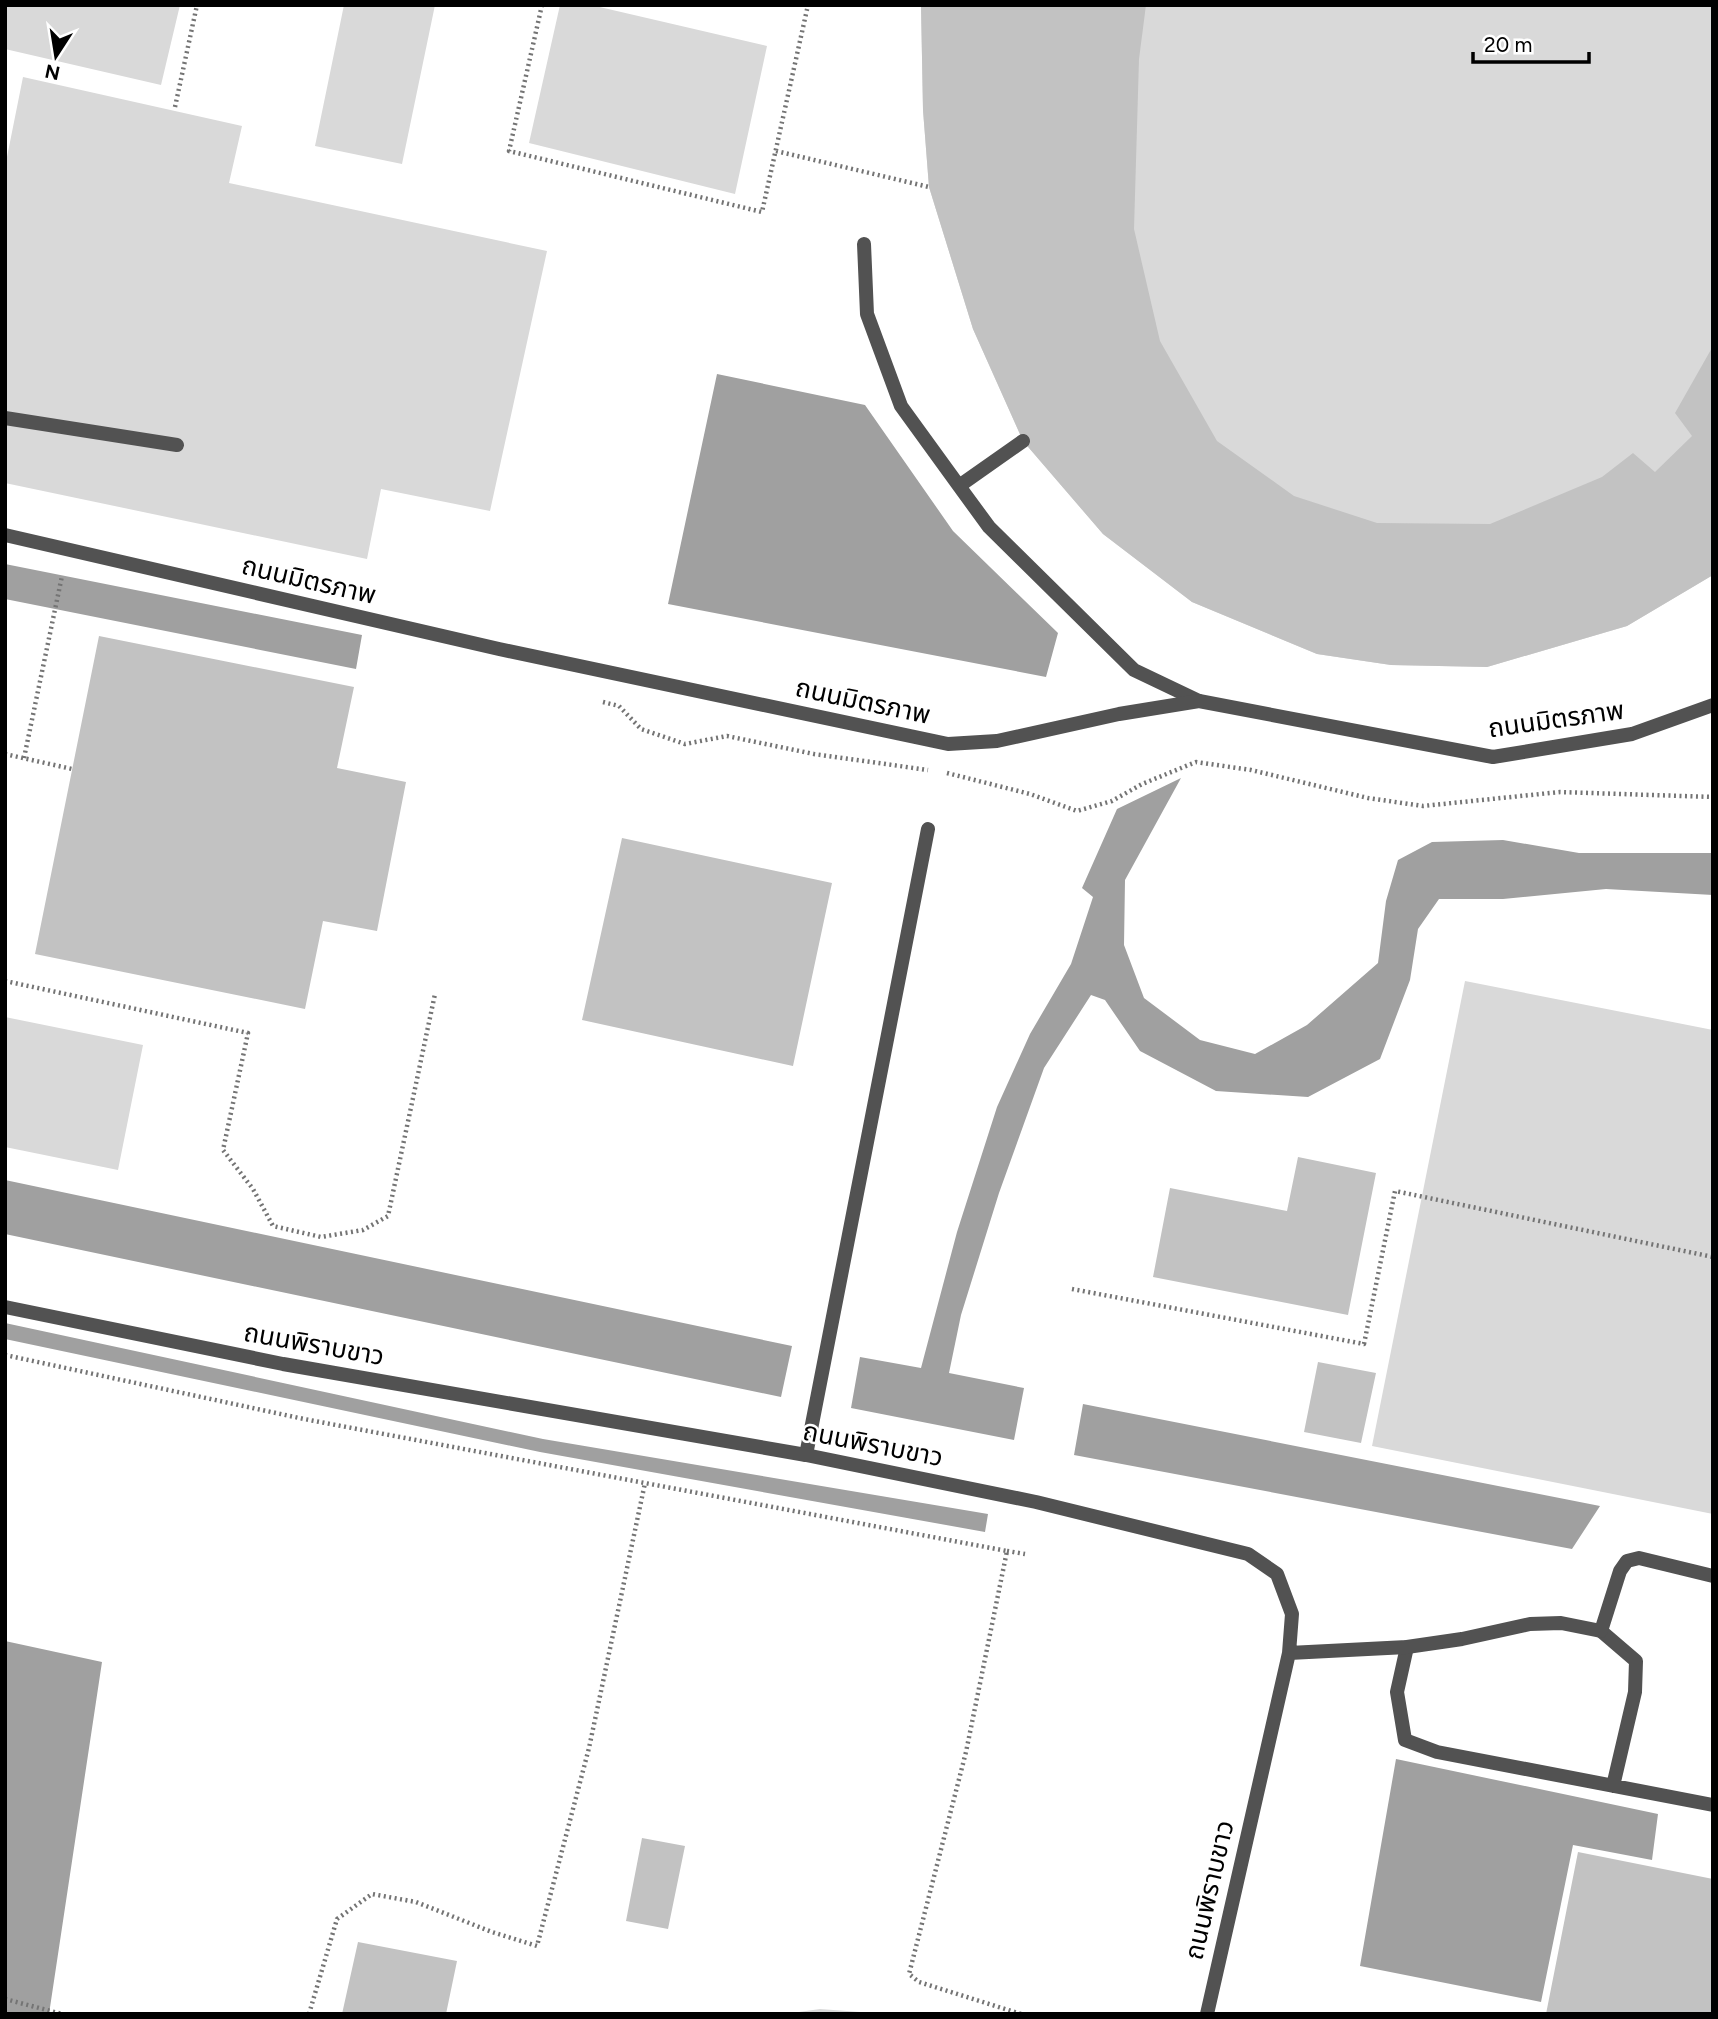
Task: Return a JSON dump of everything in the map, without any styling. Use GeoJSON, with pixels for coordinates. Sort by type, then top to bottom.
{"type":"FeatureCollection","features":[{"type":"Feature","properties":{"kind":"street"},"geometry":{"type":"LineString","coordinates":[[864,244],[867,314],[901,406],[989,527],[1134,670],[1199,701]]}},
{"type":"Feature","properties":{"kind":"street"},"geometry":{"type":"LineString","coordinates":[[5,418],[177,445]]}},
{"type":"Feature","properties":{"kind":"street"},"geometry":{"type":"LineString","coordinates":[[959,486],[1023,441]]}},
{"type":"Feature","properties":{"kind":"street","name":"ถนนมิตรภาพ"},"geometry":{"type":"LineString","coordinates":[[5,535],[486,646],[948,744],[997,741],[1119,714],[1199,701],[1493,757],[1632,734],[1713,705]]}},
{"type":"Feature","properties":{"kind":"street"},"geometry":{"type":"LineString","coordinates":[[806,1455],[928,829]]}},
{"type":"Feature","properties":{"kind":"street","name":"ถนนพิราบขาว"},"geometry":{"type":"LineString","coordinates":[[5,1307],[283,1364],[806,1455],[1036,1502],[1248,1554],[1277,1574],[1292,1614],[1289,1653],[1208,2014]]}},
{"type":"Feature","properties":{"kind":"street"},"geometry":{"type":"LineString","coordinates":[[1601,1631],[1620,1571],[1628,1561],[1639,1558],[1713,1576]]}},
{"type":"Feature","properties":{"kind":"street"},"geometry":{"type":"LineString","coordinates":[[1289,1653],[1407,1647],[1462,1639],[1530,1624],[1561,1623],[1601,1631],[1636,1661],[1635,1692],[1613,1786]]}},
{"type":"Feature","properties":{"kind":"street"},"geometry":{"type":"LineString","coordinates":[[1407,1647],[1397,1692],[1405,1740],[1437,1752],[1713,1805]]}},
{"type":"Feature","properties":{"kind":"path"},"geometry":{"type":"LineString","coordinates":[[176,107],[197,5]]}},
{"type":"Feature","properties":{"kind":"path"},"geometry":{"type":"LineString","coordinates":[[542,5],[509,151],[762,212],[808,5]]}},
{"type":"Feature","properties":{"kind":"path"},"geometry":{"type":"LineString","coordinates":[[776,151],[929,187]]}},
{"type":"Feature","properties":{"kind":"path"},"geometry":{"type":"LineString","coordinates":[[24,758],[64,568]]}},
{"type":"Feature","properties":{"kind":"path"},"geometry":{"type":"LineString","coordinates":[[5,754],[72,769]]}},
{"type":"Feature","properties":{"kind":"path"},"geometry":{"type":"LineString","coordinates":[[5,981],[248,1033],[223,1150],[253,1189],[273,1226],[321,1237],[363,1230],[388,1216],[435,994]]}},
{"type":"Feature","properties":{"kind":"path"},"geometry":{"type":"LineString","coordinates":[[1072,1289],[1364,1344],[1395,1191],[1713,1257]]}},
{"type":"Feature","properties":{"kind":"path"},"geometry":{"type":"LineString","coordinates":[[5,1355],[303,1419],[1025,1554]]}},
{"type":"Feature","properties":{"kind":"path"},"geometry":{"type":"LineString","coordinates":[[309,2014],[337,1919],[372,1894],[416,1902],[492,1932],[537,1946],[589,1748],[645,1483]]}},
{"type":"Feature","properties":{"kind":"path"},"geometry":{"type":"LineString","coordinates":[[1007,1551],[966,1752],[909,1975],[919,1982],[1021,2014]]}},
{"type":"Feature","properties":{"kind":"path"},"geometry":{"type":"LineString","coordinates":[[5,1998],[62,2014]]}},
{"type":"Feature","properties":{"kind":"shaded area"},"geometry":{"type":"Polygon","coordinates":[[[5,5],[180,5],[161,85],[5,49],[5,5]]]}},
{"type":"Feature","properties":{"kind":"shaded area"},"geometry":{"type":"Polygon","coordinates":[[[344,5],[435,5],[402,164],[315,146],[344,5]]]}},
{"type":"Feature","properties":{"kind":"shaded area"},"geometry":{"type":"Polygon","coordinates":[[[560,5],[591,5],[767,46],[735,194],[529,143],[560,5]]]}},
{"type":"Feature","properties":{"kind":"shaded area"},"geometry":{"type":"Polygon","coordinates":[[[921,5],[1713,5],[1713,575],[1627,626],[1487,667],[1391,665],[1317,654],[1192,602],[1103,534],[1023,441],[973,329],[929,187],[923,110],[921,5]]]}},
{"type":"Feature","properties":{"kind":"shaded area"},"geometry":{"type":"Polygon","coordinates":[[[23,77],[242,126],[229,183],[547,251],[490,511],[381,489],[367,559],[5,483],[5,167],[23,77]]]}},
{"type":"Feature","properties":{"kind":"shaded area"},"geometry":{"type":"Polygon","coordinates":[[[717,374],[865,405],[953,531],[1058,633],[1046,677],[668,604],[717,374]]]}},
{"type":"Feature","properties":{"kind":"shaded area"},"geometry":{"type":"Polygon","coordinates":[[[5,564],[362,635],[356,669],[5,599],[5,564]]]}},
{"type":"Feature","properties":{"kind":"shaded area"},"geometry":{"type":"Polygon","coordinates":[[[1181,778],[1125,880],[1124,945],[1144,998],[1200,1040],[1255,1054],[1307,1025],[1378,963],[1386,901],[1398,860],[1432,842],[1503,840],[1579,853],[1713,853],[1713,895],[1606,889],[1503,899],[1439,899],[1418,929],[1410,980],[1380,1059],[1308,1097],[1216,1091],[1140,1051],[1105,1000],[1091,995],[1044,1068],[999,1193],[961,1315],[949,1373],[1024,1388],[1014,1440],[851,1408],[860,1357],[921,1368],[957,1232],[997,1107],[1030,1034],[1071,964],[1093,897],[1082,888],[1117,809],[1181,778]]]}},
{"type":"Feature","properties":{"kind":"shaded area"},"geometry":{"type":"Polygon","coordinates":[[[1465,981],[1713,1030],[1713,1514],[1372,1446],[1465,981]]]}},
{"type":"Feature","properties":{"kind":"shaded area"},"geometry":{"type":"Polygon","coordinates":[[[5,1017],[143,1045],[118,1170],[5,1147],[5,1017]]]}},
{"type":"Feature","properties":{"kind":"shaded area"},"geometry":{"type":"Polygon","coordinates":[[[5,1180],[792,1346],[781,1397],[5,1234],[5,1180]]]}},
{"type":"Feature","properties":{"kind":"shaded area"},"geometry":{"type":"Polygon","coordinates":[[[5,1323],[543,1439],[988,1514],[985,1532],[540,1452],[5,1339],[5,1323]]]}},
{"type":"Feature","properties":{"kind":"shaded area"},"geometry":{"type":"Polygon","coordinates":[[[1083,1404],[1600,1506],[1572,1549],[1074,1455],[1083,1404]]]}},
{"type":"Feature","properties":{"kind":"shaded area"},"geometry":{"type":"Polygon","coordinates":[[[5,1641],[102,1662],[49,2014],[5,2014],[5,1641]]]}},
{"type":"Feature","properties":{"kind":"shaded area"},"geometry":{"type":"Polygon","coordinates":[[[1396,1759],[1658,1814],[1652,1860],[1573,1845],[1541,2002],[1360,1966],[1396,1759]]]}},
{"type":"Feature","properties":{"kind":"shaded area"},"geometry":{"type":"Polygon","coordinates":[[[820,2009],[887,2014],[785,2014],[820,2009]]]}},
{"type":"Feature","properties":{"kind":"building"},"geometry":{"type":"Polygon","coordinates":[[[921,5],[1146,5],[1139,59],[1134,229],[1160,341],[1217,441],[1294,496],[1377,523],[1490,524],[1602,477],[1633,453],[1655,472],[1692,436],[1675,413],[1713,346],[1713,575],[1627,626],[1487,667],[1391,665],[1317,654],[1192,602],[1103,534],[1023,441],[973,329],[929,187],[923,110],[921,5]]]}},
{"type":"Feature","properties":{"kind":"building"},"geometry":{"type":"Polygon","coordinates":[[[99,636],[354,687],[337,768],[406,782],[377,931],[323,921],[305,1009],[35,954],[99,636]]]}},
{"type":"Feature","properties":{"kind":"building"},"geometry":{"type":"Polygon","coordinates":[[[622,838],[832,883],[793,1066],[582,1020],[622,838]]]}},
{"type":"Feature","properties":{"kind":"building"},"geometry":{"type":"Polygon","coordinates":[[[1298,1157],[1376,1173],[1348,1315],[1153,1277],[1170,1188],[1287,1211],[1298,1157]]]}},
{"type":"Feature","properties":{"kind":"building"},"geometry":{"type":"Polygon","coordinates":[[[1318,1362],[1376,1373],[1361,1443],[1304,1432],[1318,1362]]]}},
{"type":"Feature","properties":{"kind":"building"},"geometry":{"type":"Polygon","coordinates":[[[642,1838],[685,1846],[668,1929],[626,1921],[642,1838]]]}},
{"type":"Feature","properties":{"kind":"building"},"geometry":{"type":"Polygon","coordinates":[[[1578,1852],[1713,1879],[1713,2014],[1546,2014],[1578,1852]]]}},
{"type":"Feature","properties":{"kind":"building"},"geometry":{"type":"Polygon","coordinates":[[[358,1942],[457,1961],[446,2014],[342,2014],[358,1942]]]}}]}
